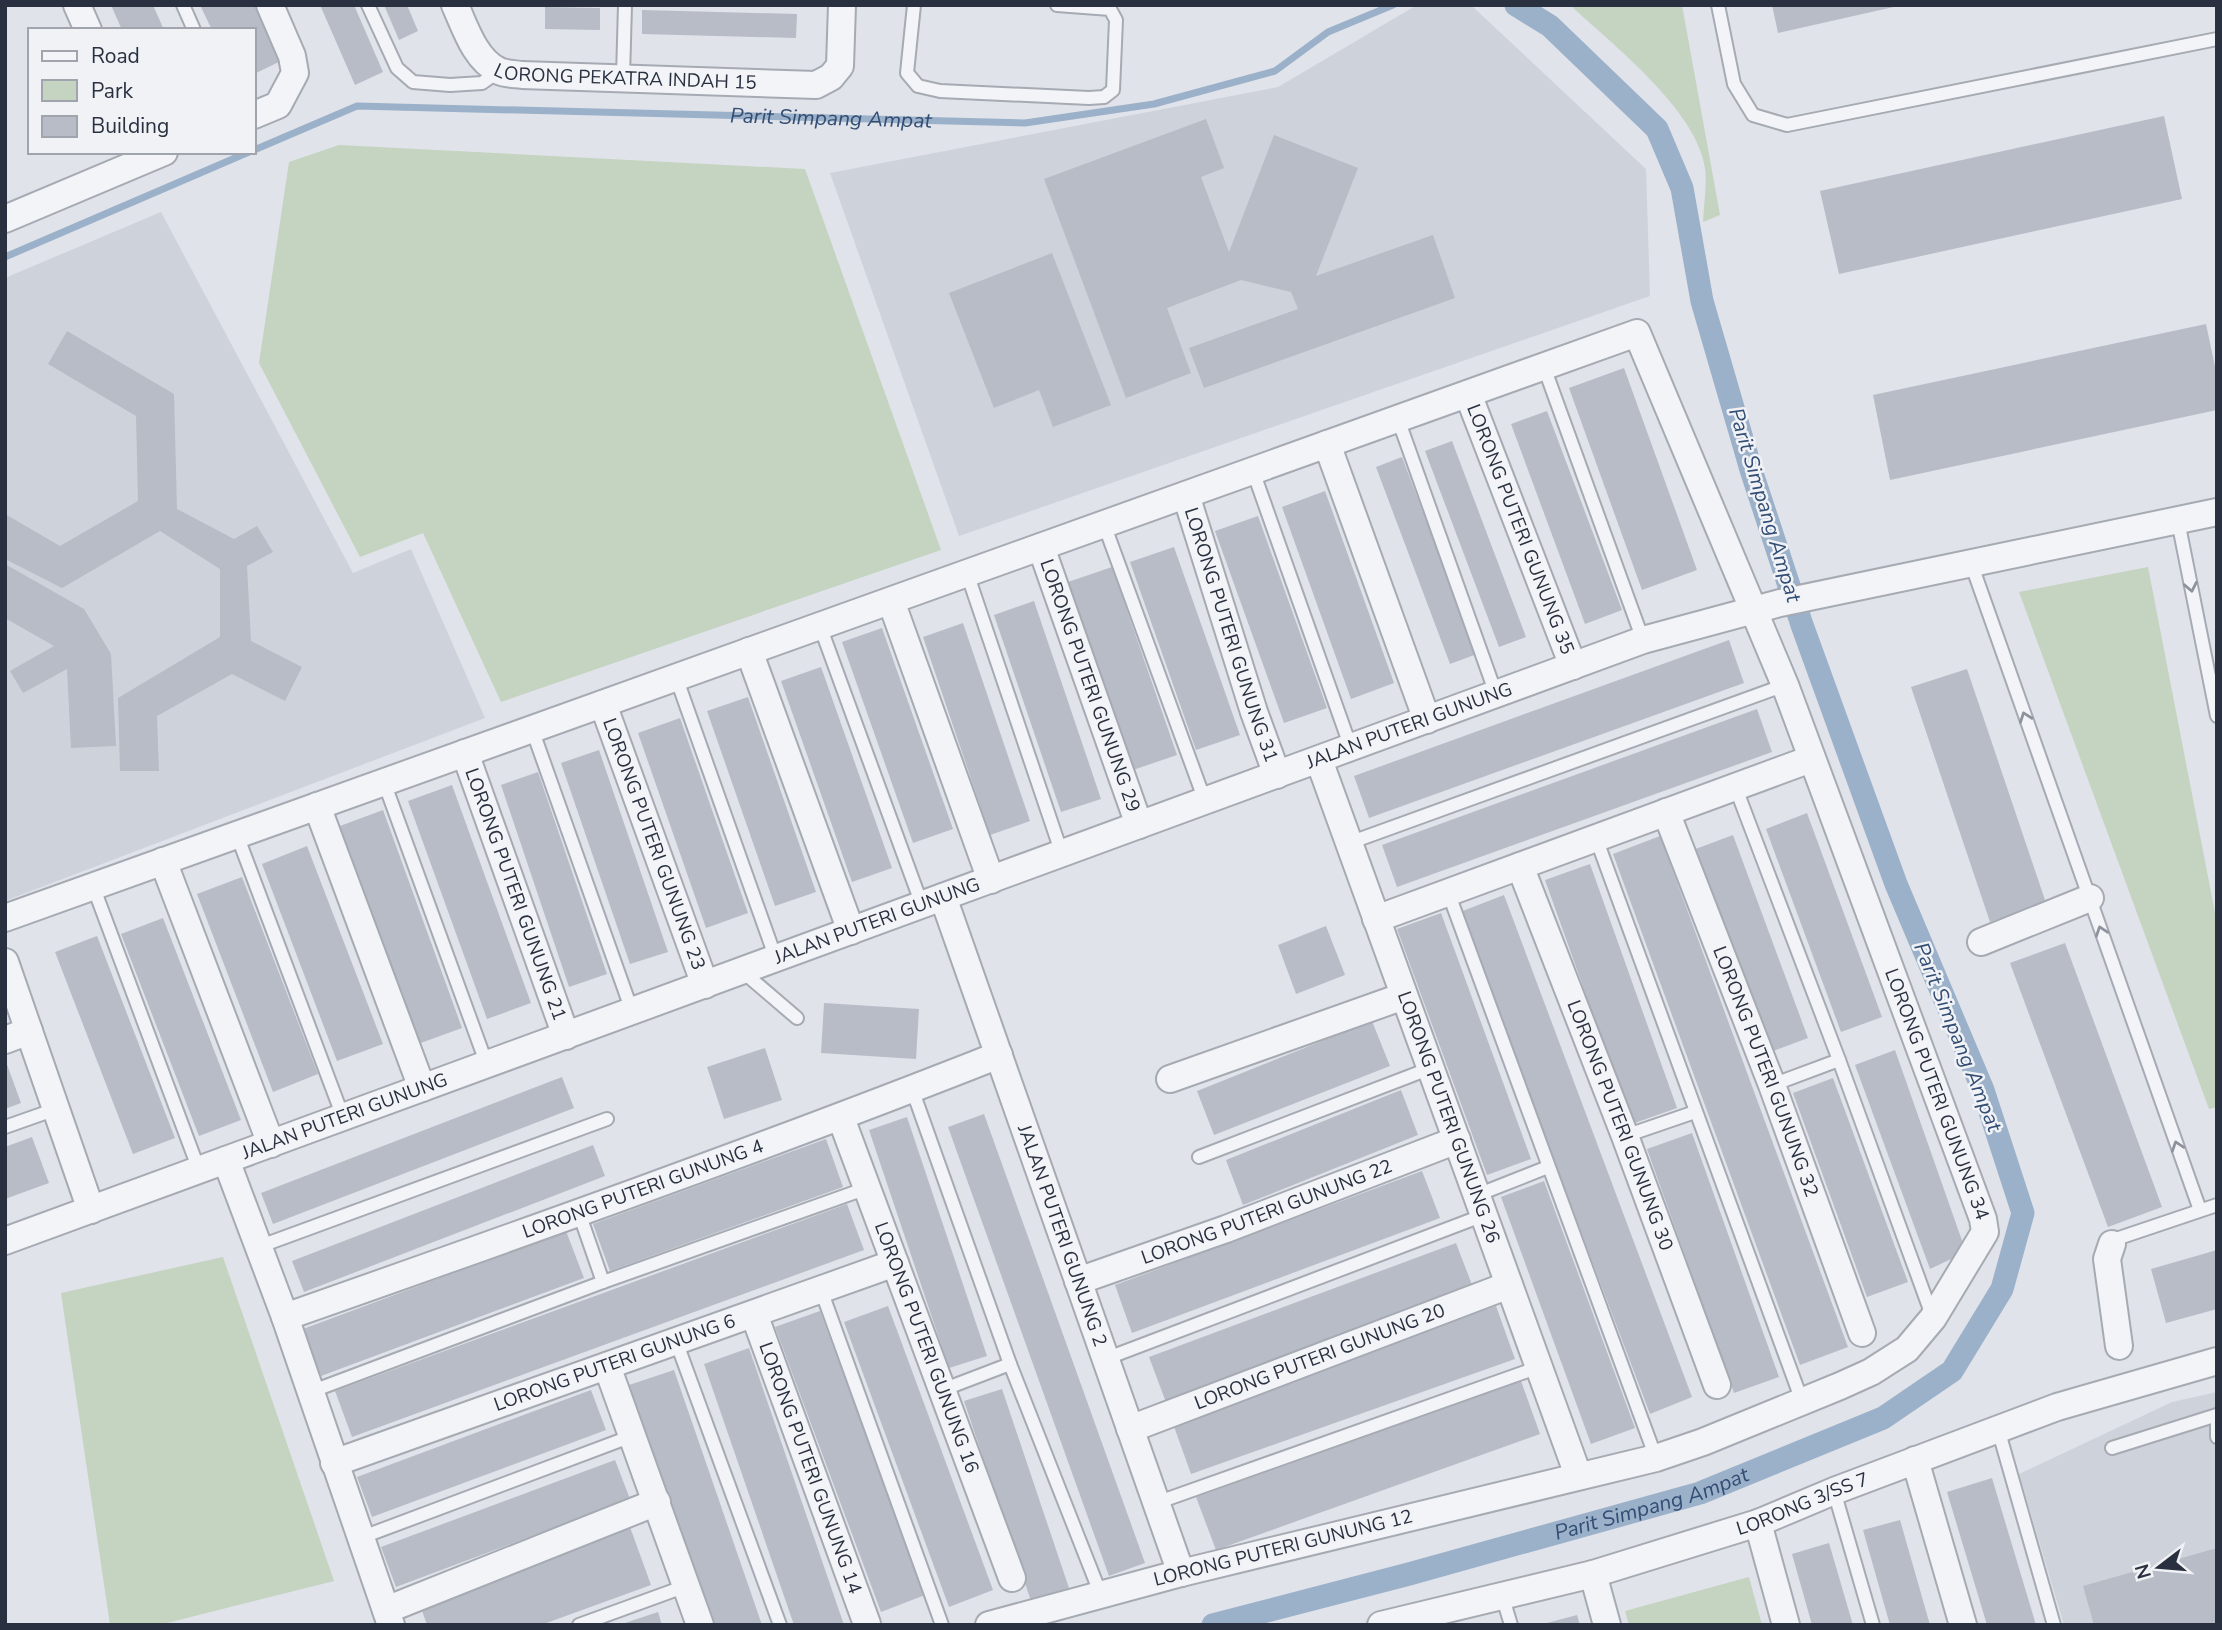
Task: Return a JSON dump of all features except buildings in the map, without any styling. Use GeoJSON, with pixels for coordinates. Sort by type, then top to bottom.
{"type":"FeatureCollection","features":[{"type":"Feature","properties":{"kind":"street"},"geometry":{"type":"LineString","coordinates":[[77,5],[87,28]]}},
{"type":"Feature","properties":{"kind":"street"},"geometry":{"type":"LineString","coordinates":[[256,114],[278,105],[295,73],[292,56],[270,5]]}},
{"type":"Feature","properties":{"kind":"street","name":"LORONG PEKATRA INDAH 15"},"geometry":{"type":"LineString","coordinates":[[455,5],[470,39],[483,59],[499,71],[522,75],[816,85],[831,77],[840,66],[842,5]]}},
{"type":"Feature","properties":{"kind":"street"},"geometry":{"type":"LineString","coordinates":[[5,219],[150,155]]}},
{"type":"Feature","properties":{"kind":"street","name":"LORONG PUTERI GUNUNG 34"},"geometry":{"type":"LineString","coordinates":[[1544,367],[1637,333],[1785,685],[1983,1219],[1985,1232],[1933,1318],[1907,1349],[1871,1373],[1703,1442],[1656,1458],[1578,1475]]}},
{"type":"Feature","properties":{"kind":"street"},"geometry":{"type":"LineString","coordinates":[[5,918],[1544,367]]}},
{"type":"Feature","properties":{"kind":"street","name":"LORONG PUTERI GUNUNG 35"},"geometry":{"type":"LineString","coordinates":[[1468,394],[1573,666]]}},
{"type":"Feature","properties":{"kind":"street"},"geometry":{"type":"LineString","coordinates":[[1327,444],[1427,720]]}},
{"type":"Feature","properties":{"kind":"street","name":"LORONG PUTERI GUNUNG 31"},"geometry":{"type":"LineString","coordinates":[[1186,495],[1254,712],[1277,775]]}},
{"type":"Feature","properties":{"kind":"street","name":"JALAN PUTERI GUNUNG"},"geometry":{"type":"LineString","coordinates":[[5,1241],[1643,640],[1792,600],[2217,512]]}},
{"type":"Feature","properties":{"kind":"street","name":"LORONG PUTERI GUNUNG 29"},"geometry":{"type":"LineString","coordinates":[[1041,547],[1139,825]]}},
{"type":"Feature","properties":{"kind":"street"},"geometry":{"type":"LineString","coordinates":[[891,601],[990,880]]}},
{"type":"Feature","properties":{"kind":"street"},"geometry":{"type":"LineString","coordinates":[[749,651],[851,931]]}},
{"type":"Feature","properties":{"kind":"street","name":"LORONG PUTERI GUNUNG 23"},"geometry":{"type":"LineString","coordinates":[[603,704],[705,985]]}},
{"type":"Feature","properties":{"kind":"street","name":"LORONG PUTERI GUNUNG 21"},"geometry":{"type":"LineString","coordinates":[[465,753],[566,1035]]}},
{"type":"Feature","properties":{"kind":"street"},"geometry":{"type":"LineString","coordinates":[[1376,919],[1811,759]]}},
{"type":"Feature","properties":{"kind":"street","name":"LORONG PUTERI GUNUNG 26"},"geometry":{"type":"LineString","coordinates":[[1318,760],[1578,1475]]}},
{"type":"Feature","properties":{"kind":"street"},"geometry":{"type":"LineString","coordinates":[[317,806],[422,1088]]}},
{"type":"Feature","properties":{"kind":"street","name":"LORONG PUTERI GUNUNG 32"},"geometry":{"type":"LineString","coordinates":[[1666,812],[1772,1086],[1862,1333]]}},
{"type":"Feature","properties":{"kind":"street"},"geometry":{"type":"LineString","coordinates":[[163,861],[271,1144]]}},
{"type":"Feature","properties":{"kind":"street","name":"LORONG PUTERI GUNUNG 30"},"geometry":{"type":"LineString","coordinates":[[1520,866],[1625,1136],[1717,1385]]}},
{"type":"Feature","properties":{"kind":"street"},"geometry":{"type":"LineString","coordinates":[[1981,942],[2090,898]]}},
{"type":"Feature","properties":{"kind":"street","name":"JALAN PUTERI GUNUNG 2"},"geometry":{"type":"LineString","coordinates":[[932,901],[999,1055],[1181,1573]]}},
{"type":"Feature","properties":{"kind":"street"},"geometry":{"type":"LineString","coordinates":[[5,962],[17,1035],[56,1109],[91,1210]]}},
{"type":"Feature","properties":{"kind":"street"},"geometry":{"type":"LineString","coordinates":[[1170,1079],[1404,996]]}},
{"type":"Feature","properties":{"kind":"street","name":"LORONG PUTERI GUNUNG 4"},"geometry":{"type":"LineString","coordinates":[[285,1317],[841,1118],[999,1055]]}},
{"type":"Feature","properties":{"kind":"street","name":"LORONG PUTERI GUNUNG 16"},"geometry":{"type":"LineString","coordinates":[[841,1118],[1012,1578]]}},
{"type":"Feature","properties":{"kind":"street","name":"LORONG PUTERI GUNUNG 22"},"geometry":{"type":"LineString","coordinates":[[1078,1281],[1226,1229],[1457,1140]]}},
{"type":"Feature","properties":{"kind":"street"},"geometry":{"type":"LineString","coordinates":[[226,1160],[285,1317],[389,1617],[657,1502]]}},
{"type":"Feature","properties":{"kind":"street"},"geometry":{"type":"LineString","coordinates":[[2112,1244],[2107,1259],[2119,1346]]}},
{"type":"Feature","properties":{"kind":"street","name":"LORONG PUTERI GUNUNG 6"},"geometry":{"type":"LineString","coordinates":[[334,1463],[895,1263]]}},
{"type":"Feature","properties":{"kind":"street","name":"LORONG PUTERI GUNUNG 20"},"geometry":{"type":"LineString","coordinates":[[1130,1429],[1509,1285]]}},
{"type":"Feature","properties":{"kind":"street","name":"LORONG PUTERI GUNUNG 14"},"geometry":{"type":"LineString","coordinates":[[754,1314],[867,1624]]}},
{"type":"Feature","properties":{"kind":"street","name":"LORONG 3/SS 7"},"geometry":{"type":"LineString","coordinates":[[1381,1625],[1420,1620],[1502,1595],[1593,1574],[1758,1524],[1834,1491],[2057,1407],[2217,1361]]}},
{"type":"Feature","properties":{"kind":"street"},"geometry":{"type":"LineString","coordinates":[[607,1366],[700,1625]]}},
{"type":"Feature","properties":{"kind":"street"},"geometry":{"type":"LineString","coordinates":[[1915,1460],[1963,1625]]}},
{"type":"Feature","properties":{"kind":"street","name":"LORONG PUTERI GUNUNG 12"},"geometry":{"type":"LineString","coordinates":[[989,1625],[1181,1573],[1578,1475]]}},
{"type":"Feature","properties":{"kind":"street"},"geometry":{"type":"LineString","coordinates":[[1758,1524],[1786,1625]]}},
{"type":"Feature","properties":{"kind":"street"},"geometry":{"type":"LineString","coordinates":[[1593,1574],[1607,1625]]}},
{"type":"Feature","properties":{"kind":"lane"},"geometry":{"type":"LineString","coordinates":[[183,5],[193,28]]}},
{"type":"Feature","properties":{"kind":"lane"},"geometry":{"type":"LineString","coordinates":[[368,5],[397,68],[413,82],[450,85],[482,83],[499,71]]}},
{"type":"Feature","properties":{"kind":"lane"},"geometry":{"type":"LineString","coordinates":[[623,77],[625,5]]}},
{"type":"Feature","properties":{"kind":"lane"},"geometry":{"type":"LineString","coordinates":[[914,5],[907,74],[918,86],[940,91],[1104,97],[1113,90],[1116,20],[1110,9],[1057,5]]}},
{"type":"Feature","properties":{"kind":"lane"},"geometry":{"type":"LineString","coordinates":[[1718,5],[1734,84],[1752,115],[1787,125],[2217,39]]}},
{"type":"Feature","properties":{"kind":"lane"},"geometry":{"type":"LineString","coordinates":[[1544,367],[1643,640]]}},
{"type":"Feature","properties":{"kind":"lane"},"geometry":{"type":"LineString","coordinates":[[1398,419],[1496,694]]}},
{"type":"Feature","properties":{"kind":"lane"},"geometry":{"type":"LineString","coordinates":[[1253,471],[1351,748]]}},
{"type":"Feature","properties":{"kind":"lane"},"geometry":{"type":"LineString","coordinates":[[2178,521],[2217,716]]}},
{"type":"Feature","properties":{"kind":"lane"},"geometry":{"type":"LineString","coordinates":[[1104,524],[1205,801]]}},
{"type":"Feature","properties":{"kind":"lane"},"geometry":{"type":"LineString","coordinates":[[1971,563],[2200,1210]]}},
{"type":"Feature","properties":{"kind":"lane"},"geometry":{"type":"LineString","coordinates":[[967,573],[1062,854]]}},
{"type":"Feature","properties":{"kind":"lane"},"geometry":{"type":"LineString","coordinates":[[820,626],[932,901]]}},
{"type":"Feature","properties":{"kind":"lane"},"geometry":{"type":"LineString","coordinates":[[676,677],[776,959]]}},
{"type":"Feature","properties":{"kind":"lane"},"geometry":{"type":"LineString","coordinates":[[1349,843],[1785,685]]}},
{"type":"Feature","properties":{"kind":"lane"},"geometry":{"type":"LineString","coordinates":[[532,729],[632,1012]]}},
{"type":"Feature","properties":{"kind":"lane"},"geometry":{"type":"LineString","coordinates":[[384,782],[487,1065]]}},
{"type":"Feature","properties":{"kind":"lane"},"geometry":{"type":"LineString","coordinates":[[1735,786],[1933,1318]]}},
{"type":"Feature","properties":{"kind":"lane"},"geometry":{"type":"LineString","coordinates":[[237,835],[343,1117]]}},
{"type":"Feature","properties":{"kind":"lane"},"geometry":{"type":"LineString","coordinates":[[1595,838],[1802,1401]]}},
{"type":"Feature","properties":{"kind":"lane"},"geometry":{"type":"LineString","coordinates":[[93,886],[199,1170]]}},
{"type":"Feature","properties":{"kind":"lane"},"geometry":{"type":"LineString","coordinates":[[1448,892],[1656,1458]]}},
{"type":"Feature","properties":{"kind":"lane"},"geometry":{"type":"LineString","coordinates":[[742,971],[797,1018]]}},
{"type":"Feature","properties":{"kind":"lane"},"geometry":{"type":"LineString","coordinates":[[1772,1086],[1839,1060]]}},
{"type":"Feature","properties":{"kind":"lane"},"geometry":{"type":"LineString","coordinates":[[1199,1157],[1430,1068]]}},
{"type":"Feature","properties":{"kind":"lane"},"geometry":{"type":"LineString","coordinates":[[912,1089],[1010,1364],[1101,1595]]}},
{"type":"Feature","properties":{"kind":"lane"},"geometry":{"type":"LineString","coordinates":[[5,1127],[56,1109]]}},
{"type":"Feature","properties":{"kind":"lane"},"geometry":{"type":"LineString","coordinates":[[1625,1136],[1695,1112]]}},
{"type":"Feature","properties":{"kind":"lane"},"geometry":{"type":"LineString","coordinates":[[258,1247],[607,1119]]}},
{"type":"Feature","properties":{"kind":"lane"},"geometry":{"type":"LineString","coordinates":[[1105,1359],[1480,1205],[1548,1167]]}},
{"type":"Feature","properties":{"kind":"lane"},"geometry":{"type":"LineString","coordinates":[[310,1392],[603,1282],[867,1188]]}},
{"type":"Feature","properties":{"kind":"lane"},"geometry":{"type":"LineString","coordinates":[[2112,1244],[2116,1239],[2217,1205]]}},
{"type":"Feature","properties":{"kind":"lane"},"geometry":{"type":"LineString","coordinates":[[579,1213],[603,1282]]}},
{"type":"Feature","properties":{"kind":"lane"},"geometry":{"type":"LineString","coordinates":[[821,1290],[942,1625]]}},
{"type":"Feature","properties":{"kind":"lane"},"geometry":{"type":"LineString","coordinates":[[676,1341],[780,1625]]}},
{"type":"Feature","properties":{"kind":"lane"},"geometry":{"type":"LineString","coordinates":[[942,1390],[1010,1364]]}},
{"type":"Feature","properties":{"kind":"lane"},"geometry":{"type":"LineString","coordinates":[[1156,1503],[1539,1367]]}},
{"type":"Feature","properties":{"kind":"lane"},"geometry":{"type":"LineString","coordinates":[[2112,1448],[2217,1415]]}},
{"type":"Feature","properties":{"kind":"lane"},"geometry":{"type":"LineString","coordinates":[[2217,1422],[2217,1437]]}},
{"type":"Feature","properties":{"kind":"lane"},"geometry":{"type":"LineString","coordinates":[[1998,1429],[2054,1625]]}},
{"type":"Feature","properties":{"kind":"lane"},"geometry":{"type":"LineString","coordinates":[[360,1538],[632,1436]]}},
{"type":"Feature","properties":{"kind":"lane"},"geometry":{"type":"LineString","coordinates":[[1834,1491],[1873,1625]]}},
{"type":"Feature","properties":{"kind":"lane"},"geometry":{"type":"LineString","coordinates":[[579,1625],[686,1586]]}},
{"type":"Feature","properties":{"kind":"lane"},"geometry":{"type":"LineString","coordinates":[[1502,1595],[1511,1625]]}},
{"type":"Feature","properties":{"kind":"shaded area"},"geometry":{"type":"Polygon","coordinates":[[[1417,5],[1472,6],[1646,169],[1650,296],[959,536],[830,173],[1278,87],[1417,5]]]}},
{"type":"Feature","properties":{"kind":"shaded area"},"geometry":{"type":"Polygon","coordinates":[[[161,212],[353,573],[411,549],[485,718],[5,901],[5,278],[161,212]]]}},
{"type":"Feature","properties":{"kind":"shaded area"},"geometry":{"type":"Polygon","coordinates":[[[2217,1392],[2217,1625],[2064,1625],[2019,1474],[2172,1402],[2217,1392]]]}},
{"type":"Feature","properties":{"kind":"green space"},"geometry":{"type":"Polygon","coordinates":[[[1570,5],[1682,5],[1720,215],[1703,222],[1705,168],[1699,146],[1670,101],[1629,58],[1570,5]]]}},
{"type":"Feature","properties":{"kind":"green space"},"geometry":{"type":"Polygon","coordinates":[[[339,145],[805,169],[941,550],[501,702],[423,533],[360,557],[259,363],[289,162],[339,145]]]}},
{"type":"Feature","properties":{"kind":"green space"},"geometry":{"type":"Polygon","coordinates":[[[2148,567],[2217,923],[2217,1107],[2209,1109],[2019,592],[2148,567]]]}},
{"type":"Feature","properties":{"kind":"green space"},"geometry":{"type":"Polygon","coordinates":[[[223,1257],[334,1581],[159,1625],[110,1625],[61,1293],[223,1257]]]}},
{"type":"Feature","properties":{"kind":"green space"},"geometry":{"type":"Polygon","coordinates":[[[1749,1577],[1762,1625],[1629,1625],[1625,1611],[1749,1577]]]}},
{"type":"Feature","properties":{"kind":"waterway","name":"Parit Simpang Ampat"},"geometry":{"type":"LineString","coordinates":[[256,149],[357,106],[1025,123],[1154,104],[1275,71],[1328,32],[1393,5]]}},
{"type":"Feature","properties":{"kind":"waterway","name":"Parit Simpang Ampat"},"geometry":{"type":"LineString","coordinates":[[1213,1625],[1700,1493],[1883,1418],[1952,1371],[2002,1289],[2023,1213],[1983,1090],[1896,884],[1802,625],[1752,473],[1702,301],[1682,188],[1657,129],[1550,26],[1516,5]]}},
{"type":"Feature","properties":{"kind":"waterway","name":"Parit Simpang Ampat"},"geometry":{"type":"LineString","coordinates":[[5,257],[244,154]]}}]}
